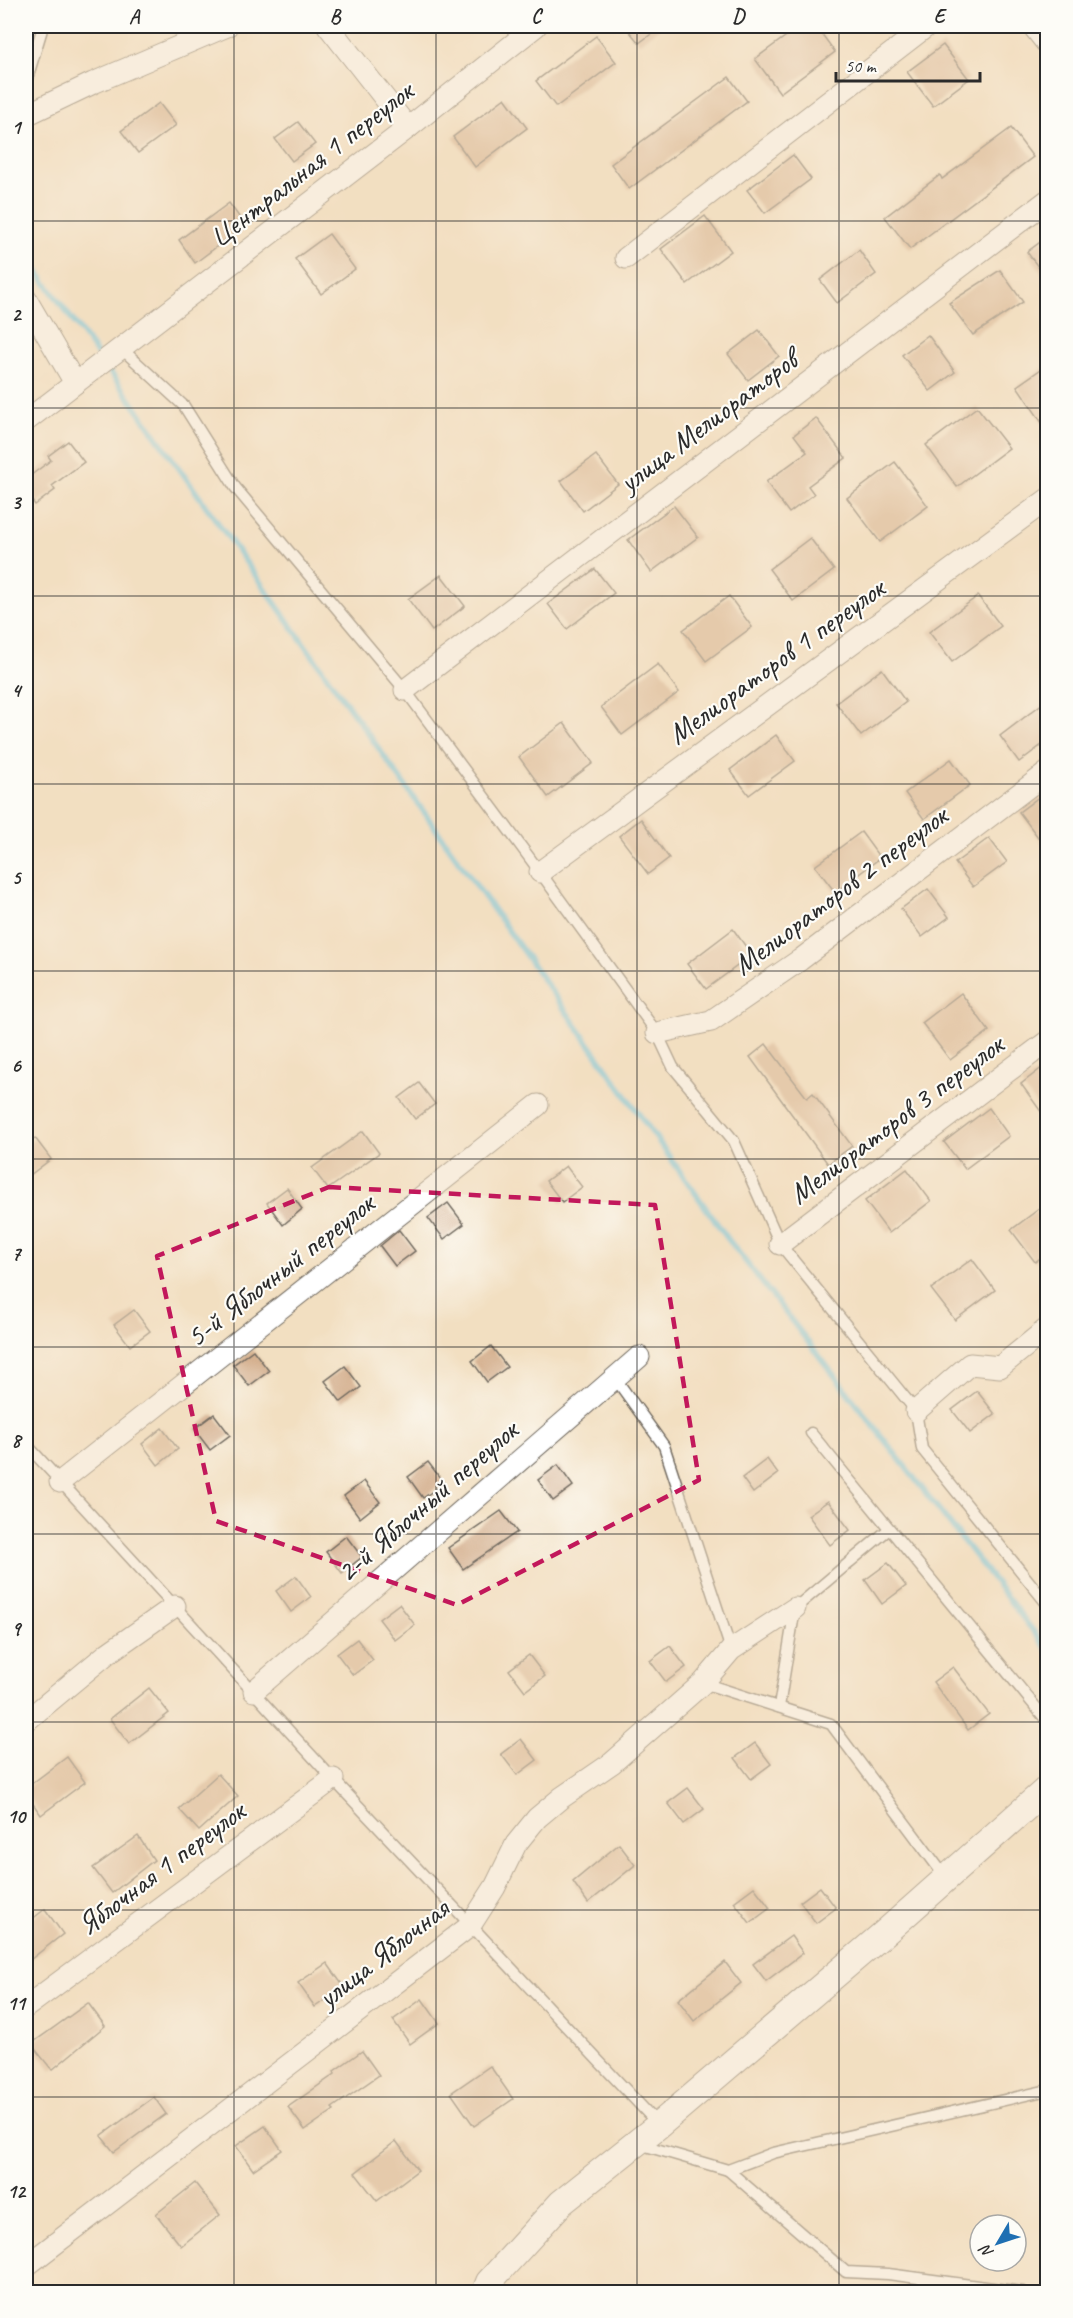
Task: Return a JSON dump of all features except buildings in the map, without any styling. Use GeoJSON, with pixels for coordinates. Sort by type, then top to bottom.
{"type":"FeatureCollection","features":[{"type":"Feature","properties":{"kind":"street"},"geometry":{"type":"LineString","coordinates":[[26,115],[93,82],[227,26]]}},
{"type":"Feature","properties":{"kind":"street"},"geometry":{"type":"LineString","coordinates":[[328,26],[408,128]]}},
{"type":"Feature","properties":{"kind":"street","name":"Центральная 1 переулок"},"geometry":{"type":"LineString","coordinates":[[26,421],[408,128],[536,26]]}},
{"type":"Feature","properties":{"kind":"street"},"geometry":{"type":"LineString","coordinates":[[626,258],[927,26]]}},
{"type":"Feature","properties":{"kind":"street"},"geometry":{"type":"LineString","coordinates":[[1033,26],[1047,45]]}},
{"type":"Feature","properties":{"kind":"street","name":"улица Мелиораторов"},"geometry":{"type":"LineString","coordinates":[[405,690],[1047,200]]}},
{"type":"Feature","properties":{"kind":"street"},"geometry":{"type":"LineString","coordinates":[[26,299],[75,382]]}},
{"type":"Feature","properties":{"kind":"street","name":"Мелиораторов 1 переулок"},"geometry":{"type":"LineString","coordinates":[[540,872],[1047,499]]}},
{"type":"Feature","properties":{"kind":"street","name":"Мелиораторов 2 переулок"},"geometry":{"type":"LineString","coordinates":[[657,1033],[711,1021],[800,960],[1047,772]]}},
{"type":"Feature","properties":{"kind":"street","name":"Мелиораторов 3 переулок"},"geometry":{"type":"LineString","coordinates":[[780,1244],[1047,1041]]}},
{"type":"Feature","properties":{"kind":"street","name":"5-й Яблочный переулок"},"geometry":{"type":"LineString","coordinates":[[60,1482],[537,1106]]}},
{"type":"Feature","properties":{"kind":"street"},"geometry":{"type":"LineString","coordinates":[[916,1411],[970,1364],[1000,1367],[1047,1328]]}},
{"type":"Feature","properties":{"kind":"street","name":"2-й Яблочный переулок"},"geometry":{"type":"LineString","coordinates":[[254,1691],[639,1357]]}},
{"type":"Feature","properties":{"kind":"street"},"geometry":{"type":"LineString","coordinates":[[26,1721],[108,1653],[175,1606]]}},
{"type":"Feature","properties":{"kind":"street","name":"улица Яблочная"},"geometry":{"type":"LineString","coordinates":[[26,2266],[470,1926],[495,1887],[516,1844],[537,1818],[561,1798],[612,1763],[703,1683],[731,1650],[795,1608]]}},
{"type":"Feature","properties":{"kind":"street","name":"Яблочная 1 переулок"},"geometry":{"type":"LineString","coordinates":[[26,2007],[333,1779]]}},
{"type":"Feature","properties":{"kind":"street"},"geometry":{"type":"LineString","coordinates":[[485,2292],[489,2282],[561,2203],[659,2124],[946,1878],[1047,1788]]}},
{"type":"Feature","properties":{"kind":"lane"},"geometry":{"type":"LineString","coordinates":[[26,82],[43,26]]}},
{"type":"Feature","properties":{"kind":"lane"},"geometry":{"type":"LineString","coordinates":[[122,349],[184,406],[235,487],[405,690],[540,872],[657,1033],[673,1067],[735,1141],[780,1244],[916,1411],[922,1449],[1047,1605]]}},
{"type":"Feature","properties":{"kind":"lane"},"geometry":{"type":"LineString","coordinates":[[615,1378],[664,1446],[731,1650]]}},
{"type":"Feature","properties":{"kind":"lane"},"geometry":{"type":"LineString","coordinates":[[811,1433],[1047,1722]]}},
{"type":"Feature","properties":{"kind":"lane"},"geometry":{"type":"LineString","coordinates":[[26,1444],[333,1779],[659,2124]]}},
{"type":"Feature","properties":{"kind":"lane"},"geometry":{"type":"LineString","coordinates":[[779,1707],[795,1608],[889,1528]]}},
{"type":"Feature","properties":{"kind":"lane"},"geometry":{"type":"LineString","coordinates":[[703,1683],[831,1724],[946,1878]]}},
{"type":"Feature","properties":{"kind":"lane"},"geometry":{"type":"LineString","coordinates":[[728,2170],[772,2153],[1047,2090]]}},
{"type":"Feature","properties":{"kind":"lane"},"geometry":{"type":"LineString","coordinates":[[636,2143],[728,2170],[846,2272],[888,2274],[1023,2292]]}},
{"type":"Feature","properties":{"kind":"highlighted area"},"geometry":{"type":"Polygon","coordinates":[[[329,1187],[655,1205],[699,1480],[457,1605],[216,1521],[157,1256],[329,1187]]]}},
{"type":"Feature","properties":{"kind":"waterway"},"geometry":{"type":"LineString","coordinates":[[26,256],[728,1239],[1048,1650]]}}]}
